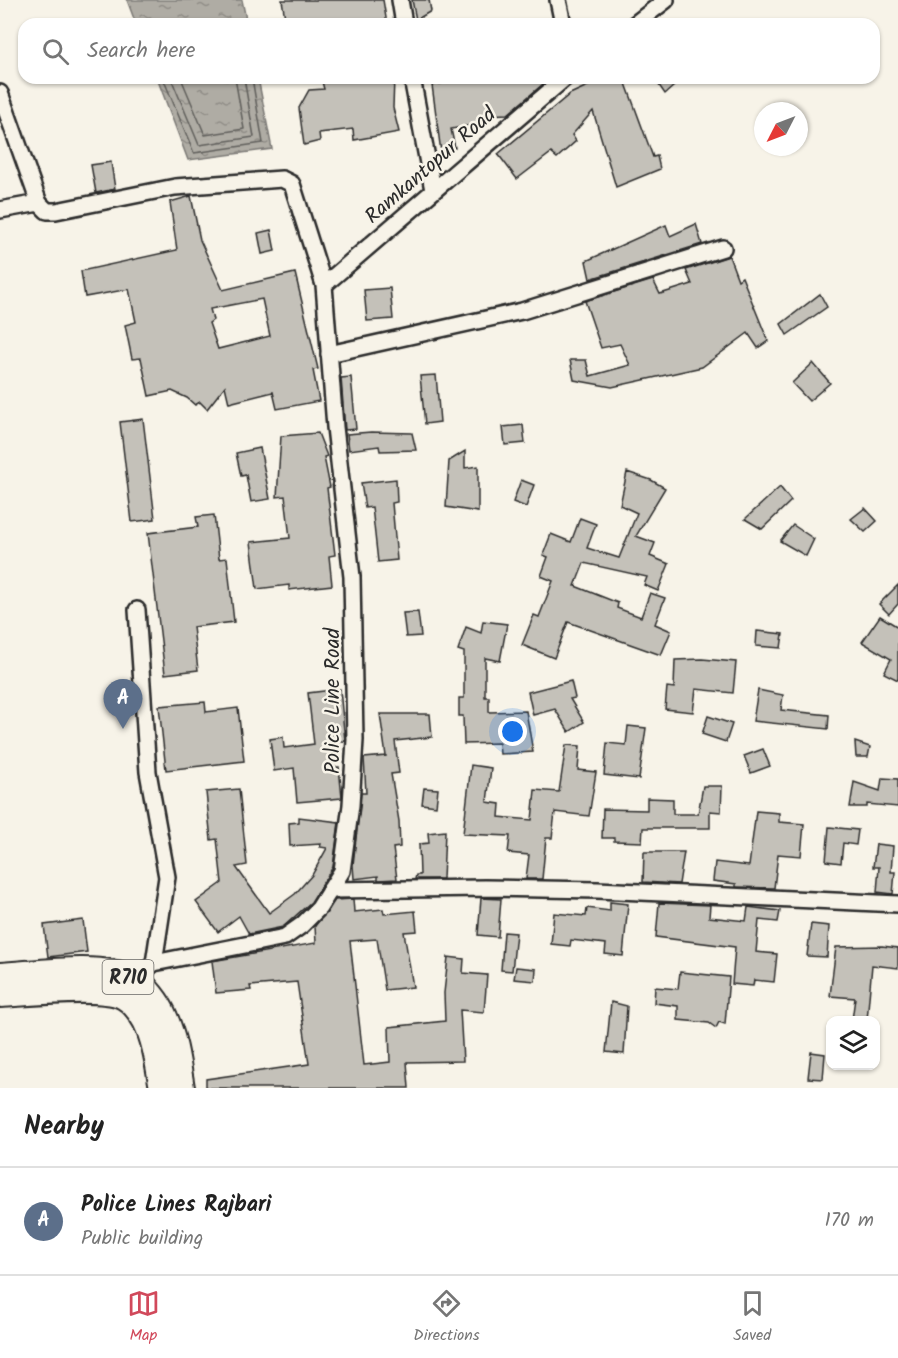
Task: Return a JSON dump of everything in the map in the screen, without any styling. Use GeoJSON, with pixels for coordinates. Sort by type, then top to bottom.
{"type":"FeatureCollection","features":[{"type":"Feature","properties":{"kind":"main road","name":"R710"},"geometry":{"type":"LineString","coordinates":[[0,975],[91,971],[115,973],[134,979],[164,1015],[174,1044],[182,1088]]}},
{"type":"Feature","properties":{"kind":"main road","name":"R710"},"geometry":{"type":"LineString","coordinates":[[0,995],[88,992],[123,996],[136,1008],[146,1023],[155,1049],[162,1088]]}},
{"type":"Feature","properties":{"kind":"street"},"geometry":{"type":"LineString","coordinates":[[400,0],[403,18]]}},
{"type":"Feature","properties":{"kind":"street"},"geometry":{"type":"LineString","coordinates":[[558,0],[561,18]]}},
{"type":"Feature","properties":{"kind":"street"},"geometry":{"type":"LineString","coordinates":[[643,18],[666,0]]}},
{"type":"Feature","properties":{"kind":"street"},"geometry":{"type":"LineString","coordinates":[[413,84],[433,190]]}},
{"type":"Feature","properties":{"kind":"street","name":"Ramkantopur Road"},"geometry":{"type":"LineString","coordinates":[[324,285],[558,84]]}},
{"type":"Feature","properties":{"kind":"street"},"geometry":{"type":"LineString","coordinates":[[0,93],[39,203],[0,210]]}},
{"type":"Feature","properties":{"kind":"street","name":"Police Line Road"},"geometry":{"type":"LineString","coordinates":[[39,203],[47,211],[56,212],[175,187],[282,179],[292,184],[324,285],[352,577],[355,740],[351,805],[342,871],[319,908],[302,925],[285,937],[154,963],[134,979]]}},
{"type":"Feature","properties":{"kind":"street"},"geometry":{"type":"LineString","coordinates":[[329,354],[522,311],[723,248]]}},
{"type":"Feature","properties":{"kind":"street"},"geometry":{"type":"LineString","coordinates":[[137,610],[148,772],[166,877],[154,963]]}},
{"type":"Feature","properties":{"kind":"street"},"geometry":{"type":"LineString","coordinates":[[330,890],[485,888],[597,890],[898,904]]}},
{"type":"Feature","properties":{"kind":"water"},"geometry":{"type":"Polygon","coordinates":[[[127,0],[242,0],[246,18],[134,18],[127,0]]]}},
{"type":"Feature","properties":{"kind":"water"},"geometry":{"type":"Polygon","coordinates":[[[159,84],[259,84],[272,149],[188,160],[159,84]]]}},
{"type":"Feature","properties":{"kind":"building"},"geometry":{"type":"Polygon","coordinates":[[[282,0],[383,0],[386,18],[285,18],[282,0]]]}},
{"type":"Feature","properties":{"kind":"building"},"geometry":{"type":"Polygon","coordinates":[[[412,0],[429,0],[431,11],[416,18],[412,0]]]}},
{"type":"Feature","properties":{"kind":"building"},"geometry":{"type":"Polygon","coordinates":[[[323,84],[394,84],[393,108],[399,132],[354,140],[353,129],[319,133],[320,141],[304,145],[299,108],[309,90],[324,89],[323,84]]]}},
{"type":"Feature","properties":{"kind":"building"},"geometry":{"type":"Polygon","coordinates":[[[543,84],[508,114],[485,115],[478,124],[451,129],[455,148],[441,152],[432,85],[543,84]]]}},
{"type":"Feature","properties":{"kind":"building"},"geometry":{"type":"Polygon","coordinates":[[[592,84],[626,84],[653,157],[657,156],[660,169],[616,187],[593,111],[572,135],[576,141],[557,158],[551,153],[517,179],[498,154],[570,94],[592,84]]]}},
{"type":"Feature","properties":{"kind":"building"},"geometry":{"type":"Polygon","coordinates":[[[658,84],[676,84],[665,94],[658,84]]]}},
{"type":"Feature","properties":{"kind":"building"},"geometry":{"type":"Polygon","coordinates":[[[111,162],[115,189],[96,193],[91,165],[111,162]]]}},
{"type":"Feature","properties":{"kind":"building"},"geometry":{"type":"Polygon","coordinates":[[[191,196],[200,240],[223,290],[295,273],[318,369],[313,370],[319,401],[277,409],[273,392],[229,403],[225,386],[207,409],[200,402],[195,405],[187,398],[172,391],[149,396],[141,358],[132,359],[125,325],[136,322],[129,289],[85,297],[81,271],[177,250],[170,202],[191,196]],[[262,299],[210,309],[213,320],[209,323],[218,349],[270,336],[262,299]]]}},
{"type":"Feature","properties":{"kind":"building"},"geometry":{"type":"Polygon","coordinates":[[[696,224],[702,244],[590,279],[586,261],[666,225],[670,236],[696,224]]]}},
{"type":"Feature","properties":{"kind":"building"},"geometry":{"type":"Polygon","coordinates":[[[271,230],[275,251],[262,254],[258,233],[271,230]]]}},
{"type":"Feature","properties":{"kind":"building"},"geometry":{"type":"Polygon","coordinates":[[[729,256],[738,280],[742,277],[768,341],[758,348],[748,333],[702,367],[612,387],[574,380],[570,360],[586,360],[590,376],[630,365],[620,344],[601,348],[585,301],[653,280],[660,294],[692,284],[686,270],[729,256]]]}},
{"type":"Feature","properties":{"kind":"building"},"geometry":{"type":"Polygon","coordinates":[[[390,288],[393,319],[367,321],[364,290],[390,288]]]}},
{"type":"Feature","properties":{"kind":"building"},"geometry":{"type":"Polygon","coordinates":[[[820,294],[827,307],[787,335],[781,324],[820,294]]]}},
{"type":"Feature","properties":{"kind":"building"},"geometry":{"type":"Polygon","coordinates":[[[813,363],[830,383],[809,401],[792,383],[813,363]]]}},
{"type":"Feature","properties":{"kind":"building"},"geometry":{"type":"Polygon","coordinates":[[[436,375],[440,422],[425,424],[420,376],[436,375]]]}},
{"type":"Feature","properties":{"kind":"building"},"geometry":{"type":"Polygon","coordinates":[[[351,377],[356,429],[345,430],[341,378],[351,377]]]}},
{"type":"Feature","properties":{"kind":"building"},"geometry":{"type":"Polygon","coordinates":[[[143,419],[155,519],[132,522],[120,422],[143,419]]]}},
{"type":"Feature","properties":{"kind":"building"},"geometry":{"type":"Polygon","coordinates":[[[523,425],[525,443],[505,445],[503,427],[523,425]]]}},
{"type":"Feature","properties":{"kind":"building"},"geometry":{"type":"Polygon","coordinates":[[[318,433],[327,456],[324,457],[330,487],[327,488],[335,555],[329,556],[332,585],[289,590],[289,585],[257,589],[251,542],[290,538],[285,496],[277,497],[281,436],[318,433]]]}},
{"type":"Feature","properties":{"kind":"building"},"geometry":{"type":"Polygon","coordinates":[[[412,433],[416,450],[380,451],[379,446],[349,450],[347,434],[412,433]]]}},
{"type":"Feature","properties":{"kind":"building"},"geometry":{"type":"Polygon","coordinates":[[[260,448],[270,499],[251,502],[246,475],[241,476],[236,453],[260,448]]]}},
{"type":"Feature","properties":{"kind":"building"},"geometry":{"type":"Polygon","coordinates":[[[465,451],[465,468],[478,466],[478,512],[446,507],[449,461],[465,451]]]}},
{"type":"Feature","properties":{"kind":"building"},"geometry":{"type":"Polygon","coordinates":[[[627,472],[651,480],[665,488],[636,536],[655,543],[650,556],[669,564],[658,591],[644,585],[647,577],[584,563],[575,586],[618,603],[617,608],[641,617],[650,593],[665,598],[655,624],[671,631],[661,655],[568,622],[554,658],[522,645],[534,615],[539,617],[553,581],[541,576],[548,557],[543,555],[551,534],[571,542],[580,518],[596,524],[587,548],[619,558],[637,513],[620,505],[627,472]]]}},
{"type":"Feature","properties":{"kind":"building"},"geometry":{"type":"Polygon","coordinates":[[[396,479],[397,502],[392,503],[397,560],[378,562],[372,507],[365,508],[361,483],[396,479]]]}},
{"type":"Feature","properties":{"kind":"building"},"geometry":{"type":"Polygon","coordinates":[[[521,480],[534,485],[526,507],[513,502],[521,480]]]}},
{"type":"Feature","properties":{"kind":"building"},"geometry":{"type":"Polygon","coordinates":[[[780,487],[791,501],[762,529],[745,519],[780,487]]]}},
{"type":"Feature","properties":{"kind":"building"},"geometry":{"type":"Polygon","coordinates":[[[865,508],[877,521],[865,532],[851,519],[865,508]]]}},
{"type":"Feature","properties":{"kind":"building"},"geometry":{"type":"Polygon","coordinates":[[[214,515],[219,559],[227,558],[234,622],[193,627],[198,670],[165,674],[148,533],[198,527],[196,517],[214,515]]]}},
{"type":"Feature","properties":{"kind":"building"},"geometry":{"type":"Polygon","coordinates":[[[793,525],[814,539],[806,556],[780,541],[793,525]]]}},
{"type":"Feature","properties":{"kind":"building"},"geometry":{"type":"Polygon","coordinates":[[[898,585],[898,604],[889,614],[879,604],[898,585]]]}},
{"type":"Feature","properties":{"kind":"building"},"geometry":{"type":"Polygon","coordinates":[[[418,612],[421,636],[406,637],[403,613],[418,612]]]}},
{"type":"Feature","properties":{"kind":"building"},"geometry":{"type":"Polygon","coordinates":[[[880,616],[898,627],[898,680],[884,673],[891,659],[862,642],[880,616]]]}},
{"type":"Feature","properties":{"kind":"building"},"geometry":{"type":"Polygon","coordinates":[[[483,621],[507,624],[500,661],[485,658],[485,697],[489,697],[489,712],[526,711],[533,752],[500,754],[499,743],[464,744],[463,716],[459,716],[459,698],[464,698],[464,652],[458,650],[466,627],[481,633],[483,621]]]}},
{"type":"Feature","properties":{"kind":"building"},"geometry":{"type":"Polygon","coordinates":[[[757,631],[783,634],[781,648],[756,646],[757,631]]]}},
{"type":"Feature","properties":{"kind":"building"},"geometry":{"type":"Polygon","coordinates":[[[702,659],[736,662],[733,693],[696,689],[693,712],[665,709],[667,687],[674,688],[675,660],[702,659]]]}},
{"type":"Feature","properties":{"kind":"building"},"geometry":{"type":"Polygon","coordinates":[[[571,681],[575,698],[570,699],[584,722],[569,732],[555,709],[533,715],[528,692],[571,681]]]}},
{"type":"Feature","properties":{"kind":"building"},"geometry":{"type":"Polygon","coordinates":[[[340,689],[345,741],[329,742],[332,767],[339,767],[342,798],[297,802],[294,768],[274,771],[270,739],[283,737],[284,748],[314,744],[308,693],[340,689]]]}},
{"type":"Feature","properties":{"kind":"building"},"geometry":{"type":"Polygon","coordinates":[[[758,690],[783,695],[781,710],[829,715],[828,729],[753,721],[758,690]]]}},
{"type":"Feature","properties":{"kind":"building"},"geometry":{"type":"Polygon","coordinates":[[[205,702],[206,712],[238,708],[244,761],[166,770],[159,706],[205,702]]]}},
{"type":"Feature","properties":{"kind":"building"},"geometry":{"type":"Polygon","coordinates":[[[380,714],[430,714],[432,737],[395,741],[399,773],[391,774],[399,821],[400,847],[393,848],[397,879],[378,880],[378,876],[354,879],[353,865],[361,793],[366,793],[364,758],[386,756],[380,714]]]}},
{"type":"Feature","properties":{"kind":"building"},"geometry":{"type":"Polygon","coordinates":[[[708,716],[732,724],[726,742],[702,734],[708,716]]]}},
{"type":"Feature","properties":{"kind":"building"},"geometry":{"type":"Polygon","coordinates":[[[628,726],[646,728],[639,779],[604,775],[607,743],[626,745],[628,726]]]}},
{"type":"Feature","properties":{"kind":"building"},"geometry":{"type":"Polygon","coordinates":[[[855,742],[870,747],[868,757],[856,757],[855,742]]]}},
{"type":"Feature","properties":{"kind":"building"},"geometry":{"type":"Polygon","coordinates":[[[566,745],[580,746],[578,770],[596,772],[589,816],[555,812],[552,838],[546,838],[542,879],[526,879],[529,855],[508,853],[510,836],[463,834],[471,765],[491,768],[487,802],[500,804],[499,817],[532,820],[535,790],[559,792],[566,745]]]}},
{"type":"Feature","properties":{"kind":"building"},"geometry":{"type":"Polygon","coordinates":[[[763,749],[770,766],[751,773],[744,756],[763,749]]]}},
{"type":"Feature","properties":{"kind":"building"},"geometry":{"type":"Polygon","coordinates":[[[882,778],[898,779],[898,807],[867,804],[867,807],[850,807],[854,782],[880,791],[882,778]]]}},
{"type":"Feature","properties":{"kind":"building"},"geometry":{"type":"Polygon","coordinates":[[[703,786],[722,786],[721,812],[710,811],[710,828],[643,828],[642,842],[602,838],[603,809],[647,810],[647,798],[673,799],[673,814],[698,814],[703,786]]]}},
{"type":"Feature","properties":{"kind":"building"},"geometry":{"type":"Polygon","coordinates":[[[424,788],[438,789],[436,806],[422,804],[424,788]]]}},
{"type":"Feature","properties":{"kind":"building"},"geometry":{"type":"Polygon","coordinates":[[[239,789],[247,865],[236,867],[269,913],[295,894],[312,875],[327,848],[320,847],[321,844],[290,846],[289,823],[299,822],[299,817],[339,822],[333,867],[311,902],[283,927],[249,934],[239,916],[218,932],[196,902],[222,883],[217,839],[211,840],[206,792],[239,789]]]}},
{"type":"Feature","properties":{"kind":"building"},"geometry":{"type":"Polygon","coordinates":[[[756,811],[779,813],[779,822],[804,824],[801,856],[778,854],[774,888],[736,887],[736,884],[713,881],[715,862],[749,866],[756,811]]]}},
{"type":"Feature","properties":{"kind":"building"},"geometry":{"type":"Polygon","coordinates":[[[829,827],[858,830],[856,845],[843,843],[841,863],[826,861],[829,827]]]}},
{"type":"Feature","properties":{"kind":"building"},"geometry":{"type":"Polygon","coordinates":[[[445,831],[443,879],[415,879],[416,875],[420,875],[419,844],[429,843],[428,833],[445,831]]]}},
{"type":"Feature","properties":{"kind":"building"},"geometry":{"type":"Polygon","coordinates":[[[876,844],[893,846],[891,872],[895,872],[893,894],[877,892],[879,867],[873,867],[876,844]]]}},
{"type":"Feature","properties":{"kind":"building"},"geometry":{"type":"Polygon","coordinates":[[[644,852],[684,852],[679,884],[643,882],[644,852]]]}},
{"type":"Feature","properties":{"kind":"building"},"geometry":{"type":"Polygon","coordinates":[[[481,898],[501,899],[498,937],[478,935],[481,898]]]}},
{"type":"Feature","properties":{"kind":"building"},"geometry":{"type":"Polygon","coordinates":[[[353,899],[354,912],[383,909],[384,914],[415,911],[417,931],[404,932],[413,987],[385,990],[377,939],[350,941],[364,1065],[390,1062],[389,1027],[445,1021],[444,993],[448,957],[464,959],[463,973],[487,975],[484,1012],[460,1010],[463,1061],[407,1062],[409,1088],[206,1088],[206,1079],[309,1064],[297,982],[250,986],[251,990],[216,993],[212,961],[316,943],[315,926],[335,900],[353,899]]]}},
{"type":"Feature","properties":{"kind":"building"},"geometry":{"type":"Polygon","coordinates":[[[610,902],[628,904],[623,956],[605,954],[606,944],[571,940],[570,946],[551,944],[554,913],[586,916],[587,908],[610,911],[610,902]]]}},
{"type":"Feature","properties":{"kind":"building"},"geometry":{"type":"Polygon","coordinates":[[[659,903],[710,905],[709,917],[746,921],[748,907],[780,911],[778,922],[759,920],[756,952],[777,954],[774,982],[754,980],[753,986],[732,984],[735,947],[656,937],[659,903]]]}},
{"type":"Feature","properties":{"kind":"building"},"geometry":{"type":"Polygon","coordinates":[[[83,920],[87,952],[48,957],[44,925],[83,920]]]}},
{"type":"Feature","properties":{"kind":"building"},"geometry":{"type":"Polygon","coordinates":[[[811,924],[829,926],[827,957],[807,956],[811,924]]]}},
{"type":"Feature","properties":{"kind":"building"},"geometry":{"type":"Polygon","coordinates":[[[504,932],[516,933],[512,971],[501,970],[504,932]]]}},
{"type":"Feature","properties":{"kind":"building"},"geometry":{"type":"Polygon","coordinates":[[[836,947],[898,948],[898,968],[872,965],[867,1016],[853,1016],[855,998],[830,996],[836,947]]]}},
{"type":"Feature","properties":{"kind":"building"},"geometry":{"type":"Polygon","coordinates":[[[516,967],[536,969],[535,981],[514,979],[516,967]]]}},
{"type":"Feature","properties":{"kind":"building"},"geometry":{"type":"Polygon","coordinates":[[[680,972],[729,977],[725,1024],[719,1022],[716,1028],[709,1023],[678,1020],[678,1006],[654,1003],[655,987],[678,989],[680,972]]]}},
{"type":"Feature","properties":{"kind":"building"},"geometry":{"type":"Polygon","coordinates":[[[611,1002],[627,1006],[624,1054],[606,1052],[611,1002]]]}},
{"type":"Feature","properties":{"kind":"building"},"geometry":{"type":"Polygon","coordinates":[[[811,1052],[825,1054],[823,1079],[808,1078],[811,1052]]]}},
{"type":"Feature","properties":{"kind":"place","name":"Police Lines Rajbari"},"geometry":{"type":"Point","coordinates":[123,729]}}]}
